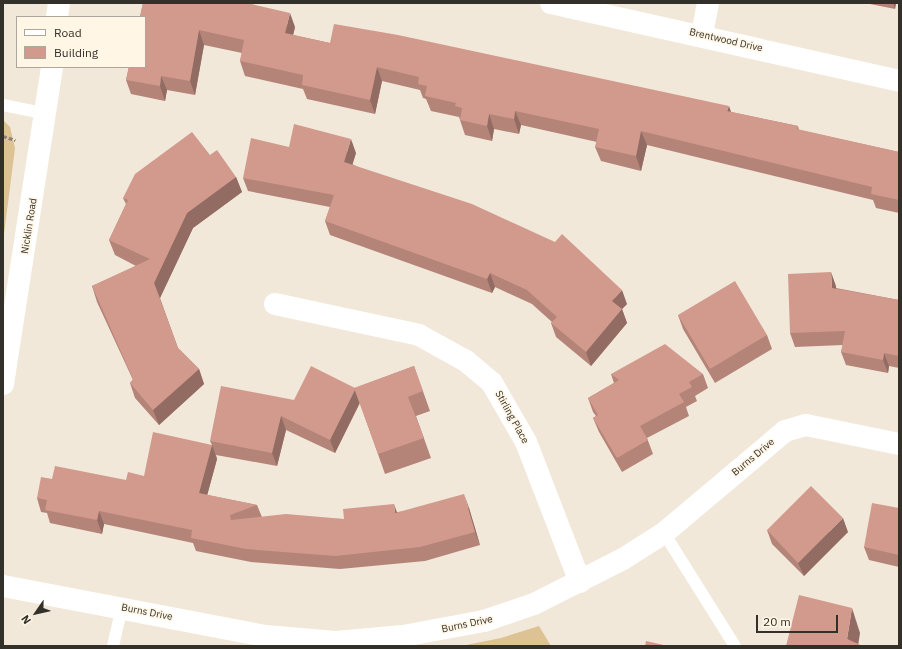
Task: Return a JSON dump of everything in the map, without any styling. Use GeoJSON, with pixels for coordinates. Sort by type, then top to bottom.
{"type":"FeatureCollection","features":[{"type":"Feature","properties":{"kind":"street"},"geometry":{"type":"LineString","coordinates":[[58,16],[59,3]]}},
{"type":"Feature","properties":{"kind":"street","name":"Brentwood Drive"},"geometry":{"type":"LineString","coordinates":[[551,3],[702,34],[899,81]]}},
{"type":"Feature","properties":{"kind":"street"},"geometry":{"type":"LineString","coordinates":[[702,34],[708,3]]}},
{"type":"Feature","properties":{"kind":"street","name":"Nicklin Road"},"geometry":{"type":"LineString","coordinates":[[3,384],[48,114],[52,68]]}},
{"type":"Feature","properties":{"kind":"street","name":"Stirling Place"},"geometry":{"type":"LineString","coordinates":[[275,304],[419,335],[466,361],[492,383],[526,442],[580,582]]}},
{"type":"Feature","properties":{"kind":"street","name":"Burns Drive"},"geometry":{"type":"LineString","coordinates":[[3,586],[122,607],[265,636],[336,642],[403,636],[484,622],[580,582],[664,533],[785,431],[806,425],[899,444]]}},
{"type":"Feature","properties":{"kind":"lane"},"geometry":{"type":"LineString","coordinates":[[3,105],[48,114]]}},
{"type":"Feature","properties":{"kind":"lane"},"geometry":{"type":"LineString","coordinates":[[664,533],[735,646]]}},
{"type":"Feature","properties":{"kind":"lane"},"geometry":{"type":"LineString","coordinates":[[113,646],[122,607]]}},
{"type":"Feature","properties":{"kind":"shaded area"},"geometry":{"type":"Polygon","coordinates":[[[3,120],[10,127],[15,148],[3,242],[3,120]]]}},
{"type":"Feature","properties":{"kind":"shaded area"},"geometry":{"type":"Polygon","coordinates":[[[539,626],[551,646],[461,646],[501,638],[539,626]]]}},
{"type":"Feature","properties":{"kind":"building"},"geometry":{"type":"Polygon","coordinates":[[[143,3],[247,3],[290,13],[285,33],[330,43],[334,24],[398,35],[729,106],[727,111],[798,126],[797,129],[899,152],[899,200],[871,194],[872,187],[641,131],[636,156],[595,147],[599,129],[515,111],[514,119],[489,114],[487,126],[460,120],[462,108],[455,106],[456,103],[425,96],[427,86],[418,84],[419,77],[377,67],[370,100],[302,85],[303,75],[240,61],[244,40],[199,30],[190,81],[161,76],[160,86],[126,80],[129,68],[146,68],[146,16],[140,16],[143,3]]]}},
{"type":"Feature","properties":{"kind":"building"},"geometry":{"type":"Polygon","coordinates":[[[294,124],[351,139],[344,162],[472,204],[555,242],[562,234],[622,290],[612,301],[622,309],[586,352],[551,323],[557,317],[527,290],[490,273],[487,279],[325,221],[334,195],[243,178],[251,138],[289,147],[294,124]]]}},
{"type":"Feature","properties":{"kind":"building"},"geometry":{"type":"Polygon","coordinates":[[[192,132],[210,155],[217,150],[236,177],[187,213],[154,283],[178,348],[199,369],[153,410],[130,383],[133,379],[92,286],[150,259],[109,240],[128,200],[123,198],[135,174],[192,132]]]}},
{"type":"Feature","properties":{"kind":"building"},"geometry":{"type":"Polygon","coordinates":[[[831,272],[832,288],[899,300],[899,356],[884,353],[883,360],[841,352],[845,331],[790,333],[788,274],[831,272]]]}},
{"type":"Feature","properties":{"kind":"building"},"geometry":{"type":"Polygon","coordinates":[[[735,281],[767,335],[710,369],[678,315],[735,281]]]}},
{"type":"Feature","properties":{"kind":"building"},"geometry":{"type":"Polygon","coordinates":[[[665,344],[703,374],[689,382],[692,387],[679,394],[684,402],[640,426],[648,440],[617,458],[593,418],[598,415],[588,398],[619,380],[611,374],[665,344]]]}},
{"type":"Feature","properties":{"kind":"building"},"geometry":{"type":"Polygon","coordinates":[[[311,366],[355,388],[330,440],[281,416],[272,453],[210,441],[221,386],[294,400],[311,366]]]}},
{"type":"Feature","properties":{"kind":"building"},"geometry":{"type":"Polygon","coordinates":[[[414,366],[423,391],[408,397],[424,438],[378,454],[354,388],[414,366]]]}},
{"type":"Feature","properties":{"kind":"building"},"geometry":{"type":"Polygon","coordinates":[[[153,432],[212,445],[199,493],[257,505],[230,515],[231,520],[286,514],[344,519],[343,509],[394,504],[395,513],[464,494],[475,532],[420,547],[335,556],[246,549],[191,538],[192,530],[99,511],[97,520],[45,510],[47,500],[37,498],[41,477],[52,479],[55,466],[126,480],[128,472],[144,476],[153,432]]]}},
{"type":"Feature","properties":{"kind":"building"},"geometry":{"type":"Polygon","coordinates":[[[811,486],[843,518],[798,563],[767,530],[811,486]]]}},
{"type":"Feature","properties":{"kind":"building"},"geometry":{"type":"Polygon","coordinates":[[[872,503],[899,508],[899,555],[864,547],[872,503]]]}},
{"type":"Feature","properties":{"kind":"building"},"geometry":{"type":"Polygon","coordinates":[[[799,595],[852,608],[847,639],[863,646],[786,646],[799,595]]]}},
{"type":"Feature","properties":{"kind":"building"},"geometry":{"type":"Polygon","coordinates":[[[646,641],[668,646],[645,646],[646,641]]]}}]}
